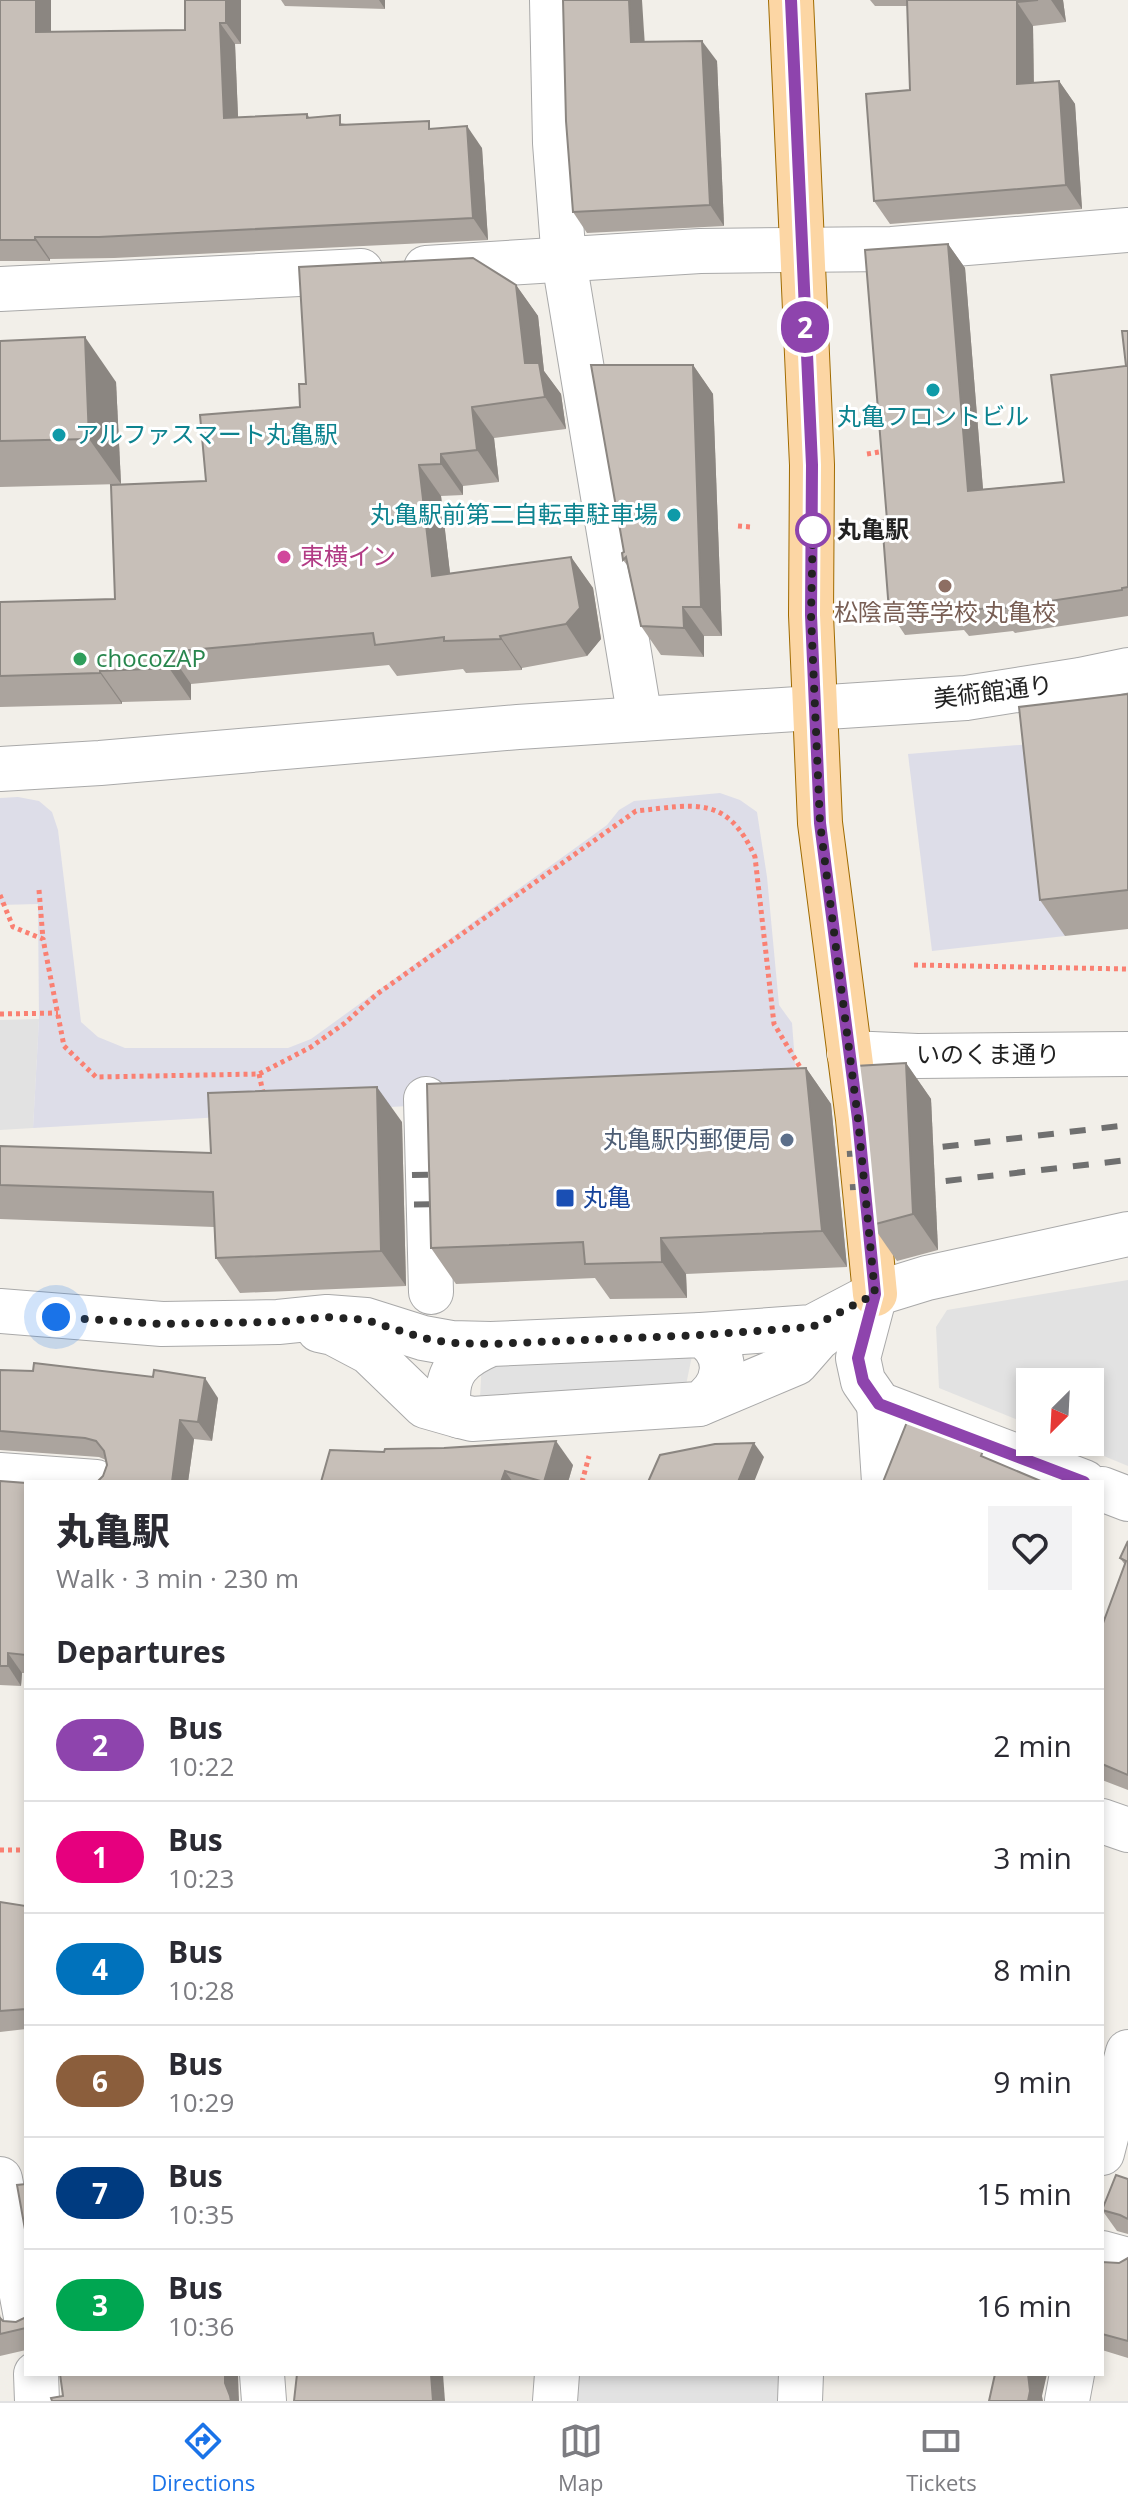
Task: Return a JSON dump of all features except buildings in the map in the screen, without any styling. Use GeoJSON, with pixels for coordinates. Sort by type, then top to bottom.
{"type":"FeatureCollection","features":[{"type":"Feature","properties":{"kind":"main road"},"geometry":{"type":"LineString","coordinates":[[791,0],[812,465],[811,602],[835,705],[820,823],[858,1119],[875,1294]]}},
{"type":"Feature","properties":{"kind":"street"},"geometry":{"type":"LineString","coordinates":[[552,0],[555,143],[564,261],[640,719]]}},
{"type":"Feature","properties":{"kind":"street"},"geometry":{"type":"LineString","coordinates":[[0,289],[564,261],[700,251],[892,249],[1128,230]]}},
{"type":"Feature","properties":{"kind":"street","name":"美術館通り"},"geometry":{"type":"LineString","coordinates":[[0,769],[518,727],[966,698],[1128,670]]}},
{"type":"Feature","properties":{"kind":"street","name":"いのくま通り"},"geometry":{"type":"LineString","coordinates":[[849,1053],[917,1056],[1128,1054]]}},
{"type":"Feature","properties":{"kind":"street"},"geometry":{"type":"LineString","coordinates":[[426,1099],[431,1292]]}},
{"type":"Feature","properties":{"kind":"street"},"geometry":{"type":"LineString","coordinates":[[0,1311],[162,1324],[278,1322],[327,1317],[366,1320],[423,1338],[451,1343],[701,1335],[812,1327],[875,1294],[927,1278],[1128,1234]]}},
{"type":"Feature","properties":{"kind":"street"},"geometry":{"type":"LineString","coordinates":[[278,1322],[333,1333],[369,1352],[425,1406],[472,1419],[699,1404],[796,1363],[817,1339],[875,1294]]}},
{"type":"Feature","properties":{"kind":"street"},"geometry":{"type":"LineString","coordinates":[[875,1294],[858,1358],[863,1381],[879,1404],[884,1480]]}},
{"type":"Feature","properties":{"kind":"street"},"geometry":{"type":"LineString","coordinates":[[699,1404],[718,1385],[722,1369],[714,1342],[701,1335]]}},
{"type":"Feature","properties":{"kind":"street"},"geometry":{"type":"LineString","coordinates":[[460,1416],[449,1407],[450,1377],[469,1353],[491,1344]]}},
{"type":"Feature","properties":{"kind":"street"},"geometry":{"type":"LineString","coordinates":[[879,1404],[1079,1480]]}},
{"type":"Feature","properties":{"kind":"street"},"geometry":{"type":"LineString","coordinates":[[0,1475],[69,1480]]}},
{"type":"Feature","properties":{"kind":"street"},"geometry":{"type":"LineString","coordinates":[[1104,1490],[1128,1499]]}},
{"type":"Feature","properties":{"kind":"street"},"geometry":{"type":"LineString","coordinates":[[1104,1822],[1128,1830]]}},
{"type":"Feature","properties":{"kind":"street"},"geometry":{"type":"LineString","coordinates":[[1104,2145],[1128,2052]]}},
{"type":"Feature","properties":{"kind":"street"},"geometry":{"type":"LineString","coordinates":[[10,2189],[24,2301]]}},
{"type":"Feature","properties":{"kind":"street"},"geometry":{"type":"LineString","coordinates":[[1104,2254],[1128,2260]]}},
{"type":"Feature","properties":{"kind":"street"},"geometry":{"type":"LineString","coordinates":[[36,2376],[37,2401]]}},
{"type":"Feature","properties":{"kind":"street"},"geometry":{"type":"LineString","coordinates":[[262,2376],[264,2401]]}},
{"type":"Feature","properties":{"kind":"street"},"geometry":{"type":"LineString","coordinates":[[555,2401],[557,2376]]}},
{"type":"Feature","properties":{"kind":"street"},"geometry":{"type":"LineString","coordinates":[[800,2401],[801,2376]]}},
{"type":"Feature","properties":{"kind":"street"},"geometry":{"type":"LineString","coordinates":[[1067,2401],[1072,2376]]}},
{"type":"Feature","properties":{"kind":"path"},"geometry":{"type":"LineString","coordinates":[[867,454],[879,452]]}},
{"type":"Feature","properties":{"kind":"path"},"geometry":{"type":"LineString","coordinates":[[738,526],[751,527]]}},
{"type":"Feature","properties":{"kind":"path"},"geometry":{"type":"LineString","coordinates":[[39,890],[43,939],[64,1046],[96,1077],[259,1074],[311,1047],[345,1023],[377,994],[636,811],[683,806],[713,808],[731,820],[745,835],[755,857],[774,1024],[806,1076],[796,1077]]}},
{"type":"Feature","properties":{"kind":"path"},"geometry":{"type":"LineString","coordinates":[[0,895],[13,927],[43,939]]}},
{"type":"Feature","properties":{"kind":"path"},"geometry":{"type":"LineString","coordinates":[[914,965],[1128,969]]}},
{"type":"Feature","properties":{"kind":"path"},"geometry":{"type":"LineString","coordinates":[[0,1014],[58,1013]]}},
{"type":"Feature","properties":{"kind":"path"},"geometry":{"type":"LineString","coordinates":[[259,1074],[266,1108]]}},
{"type":"Feature","properties":{"kind":"path"},"geometry":{"type":"LineString","coordinates":[[583,1480],[592,1443]]}},
{"type":"Feature","properties":{"kind":"path"},"geometry":{"type":"LineString","coordinates":[[0,1850],[24,1850]]}},
{"type":"Feature","properties":{"kind":"shaded area"},"geometry":{"type":"Polygon","coordinates":[[[1044,743],[1065,936],[932,951],[908,754],[1044,743]]]}},
{"type":"Feature","properties":{"kind":"shaded area"},"geometry":{"type":"Polygon","coordinates":[[[720,793],[740,800],[757,812],[767,877],[779,1005],[792,1023],[797,1088],[425,1105],[33,1128],[39,1019],[38,904],[0,905],[0,798],[39,801],[52,812],[58,830],[81,1022],[98,1037],[125,1048],[288,1048],[311,1039],[607,825],[619,810],[634,801],[720,793]]]}},
{"type":"Feature","properties":{"kind":"shaded area"},"geometry":{"type":"Polygon","coordinates":[[[39,1019],[33,1128],[0,1130],[0,1020],[39,1019]]]}},
{"type":"Feature","properties":{"kind":"shaded area"},"geometry":{"type":"Polygon","coordinates":[[[1128,1280],[1128,1466],[1104,1456],[1104,1368],[1016,1368],[1016,1419],[939,1388],[936,1327],[947,1310],[1128,1280]]]}},
{"type":"Feature","properties":{"kind":"shaded area"},"geometry":{"type":"Polygon","coordinates":[[[694,1346],[685,1390],[480,1398],[482,1361],[694,1346]]]}},
{"type":"Feature","properties":{"kind":"shaded area"},"geometry":{"type":"Polygon","coordinates":[[[577,2376],[792,2378],[790,2401],[573,2401],[577,2376]]]}},
{"type":"Feature","properties":{"kind":"railway"},"geometry":{"type":"LineString","coordinates":[[815,1156],[924,1149],[1128,1125]]}},
{"type":"Feature","properties":{"kind":"railway"},"geometry":{"type":"LineString","coordinates":[[818,1189],[928,1183],[1128,1160]]}},
{"type":"Feature","properties":{"kind":"railway"},"geometry":{"type":"LineString","coordinates":[[380,1176],[452,1174]]}},
{"type":"Feature","properties":{"kind":"railway"},"geometry":{"type":"LineString","coordinates":[[382,1205],[450,1204]]}},
{"type":"Feature","properties":{"kind":"bus line","name":"2"},"geometry":{"type":"LineString","coordinates":[[791,0],[812,465],[811,615],[820,823],[858,1119],[875,1294],[858,1358],[863,1381],[879,1404],[1079,1480]]}},
{"type":"Feature","properties":{"kind":"place","name":"丸亀フロントビル"},"geometry":{"type":"Point","coordinates":[933,390]}},
{"type":"Feature","properties":{"kind":"place","name":"アルファスマート丸亀駅"},"geometry":{"type":"Point","coordinates":[59,435]}},
{"type":"Feature","properties":{"kind":"place","name":"丸亀駅前第二自転車駐車場"},"geometry":{"type":"Point","coordinates":[674,515]}},
{"type":"Feature","properties":{"kind":"place","name":"丸亀駅"},"geometry":{"type":"Point","coordinates":[813,530]}},
{"type":"Feature","properties":{"kind":"place","name":"東横イン"},"geometry":{"type":"Point","coordinates":[284,557]}},
{"type":"Feature","properties":{"kind":"place","name":"松陰高等学校 丸亀校"},"geometry":{"type":"Point","coordinates":[945,586]}},
{"type":"Feature","properties":{"kind":"place","name":"chocoZAP"},"geometry":{"type":"Point","coordinates":[80,659]}},
{"type":"Feature","properties":{"kind":"place","name":"丸亀駅内郵便局"},"geometry":{"type":"Point","coordinates":[787,1140]}},
{"type":"Feature","properties":{"kind":"place","name":"丸亀"},"geometry":{"type":"Point","coordinates":[565,1198]}},
{"type":"Feature","properties":{"kind":"route"},"geometry":{"type":"LineString","coordinates":[[56,1317],[162,1324],[278,1322],[327,1317],[366,1320],[423,1338],[451,1343],[491,1344],[812,1327],[875,1294],[858,1119],[820,823],[811,615],[813,525],[813,530]]}}]}
